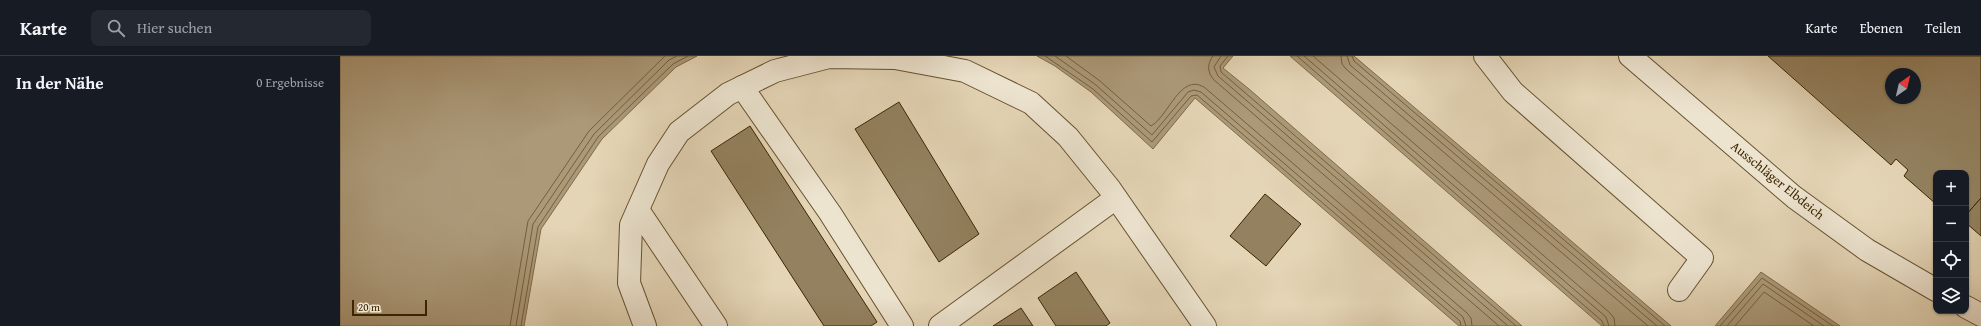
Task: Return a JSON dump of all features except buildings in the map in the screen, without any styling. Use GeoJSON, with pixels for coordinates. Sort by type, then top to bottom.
{"type":"FeatureCollection","features":[{"type":"Feature","properties":{"kind":"street"},"geometry":{"type":"LineString","coordinates":[[1485,56],[1513,92],[1702,258],[1679,290]]}},
{"type":"Feature","properties":{"kind":"street","name":"Ausschläger Elbdeich"},"geometry":{"type":"LineString","coordinates":[[1630,56],[1794,197],[1867,250],[1933,288]]}},
{"type":"Feature","properties":{"kind":"street"},"geometry":{"type":"LineString","coordinates":[[645,326],[628,283],[631,225],[658,164],[679,132],[728,94],[742,87],[775,71],[829,57],[895,58],[965,71],[1031,103],[1068,137],[1116,198],[1205,326]]}},
{"type":"Feature","properties":{"kind":"street"},"geometry":{"type":"LineString","coordinates":[[742,87],[830,213],[902,326]]}},
{"type":"Feature","properties":{"kind":"street"},"geometry":{"type":"LineString","coordinates":[[940,326],[1116,198]]}},
{"type":"Feature","properties":{"kind":"street"},"geometry":{"type":"LineString","coordinates":[[638,210],[716,326]]}},
{"type":"Feature","properties":{"kind":"street"},"geometry":{"type":"LineString","coordinates":[[1969,309],[1981,315]]}},
{"type":"Feature","properties":{"kind":"water"},"geometry":{"type":"Polygon","coordinates":[[[340,56],[697,56],[676,67],[602,139],[541,229],[524,326],[340,326],[340,56]]]}},
{"type":"Feature","properties":{"kind":"water"},"geometry":{"type":"Polygon","coordinates":[[[1037,56],[1233,56],[1223,68],[1522,326],[1459,326],[1195,98],[1153,149],[1091,92],[1055,66],[1037,56]]]}},
{"type":"Feature","properties":{"kind":"water"},"geometry":{"type":"Polygon","coordinates":[[[1290,56],[1354,56],[1671,326],[1602,326],[1290,56]]]}},
{"type":"Feature","properties":{"kind":"water"},"geometry":{"type":"Polygon","coordinates":[[[1761,272],[1840,326],[1715,326],[1761,272]]]}}]}
